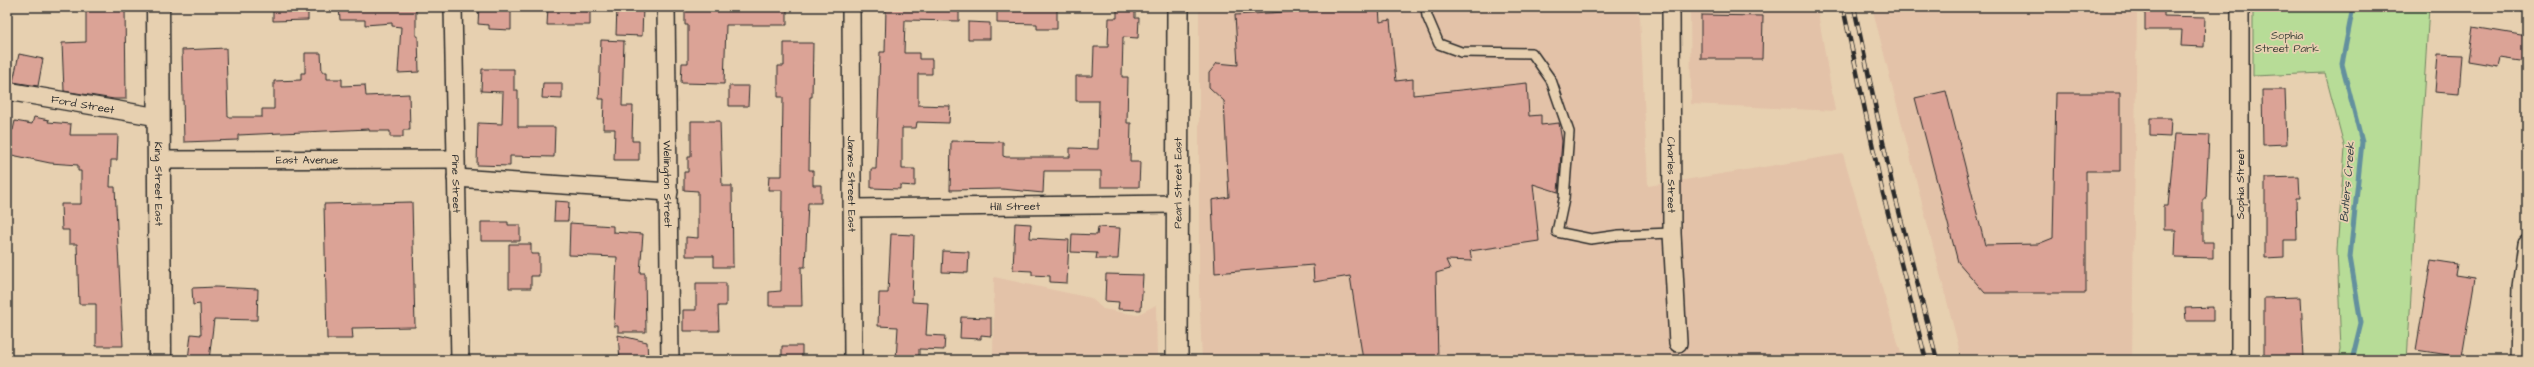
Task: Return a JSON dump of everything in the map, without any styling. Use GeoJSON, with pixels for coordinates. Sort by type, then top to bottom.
{"type":"FeatureCollection","features":[{"type":"Feature","properties":{"kind":"main road","name":"King Street East"},"geometry":{"type":"LineString","coordinates":[[158,7],[160,360]]}},
{"type":"Feature","properties":{"kind":"street","name":"Pine Street"},"geometry":{"type":"LineString","coordinates":[[453,7],[460,360]]}},
{"type":"Feature","properties":{"kind":"street","name":"Wellington Street"},"geometry":{"type":"LineString","coordinates":[[666,7],[670,360]]}},
{"type":"Feature","properties":{"kind":"street","name":"James Street East"},"geometry":{"type":"LineString","coordinates":[[851,7],[854,208],[853,360]]}},
{"type":"Feature","properties":{"kind":"street","name":"Pearl Street East"},"geometry":{"type":"LineString","coordinates":[[1177,360],[1176,204],[1178,7]]}},
{"type":"Feature","properties":{"kind":"street","name":"Charles Street"},"geometry":{"type":"LineString","coordinates":[[1671,7],[1672,233],[1678,342]]}},
{"type":"Feature","properties":{"kind":"street","name":"Sophia Street"},"geometry":{"type":"LineString","coordinates":[[2240,7],[2240,360]]}},
{"type":"Feature","properties":{"kind":"street","name":"Ford Street"},"geometry":{"type":"LineString","coordinates":[[7,91],[158,117]]}},
{"type":"Feature","properties":{"kind":"street","name":"East Avenue"},"geometry":{"type":"LineString","coordinates":[[158,160],[455,159]]}},
{"type":"Feature","properties":{"kind":"street"},"geometry":{"type":"LineString","coordinates":[[456,178],[669,192]]}},
{"type":"Feature","properties":{"kind":"street","name":"Hill Street"},"geometry":{"type":"LineString","coordinates":[[854,208],[1176,204]]}},
{"type":"Feature","properties":{"kind":"street"},"geometry":{"type":"LineString","coordinates":[[2519,360],[2521,287],[2527,244]]}},
{"type":"Feature","properties":{"kind":"lane"},"geometry":{"type":"LineString","coordinates":[[1426,7],[1427,16],[1439,44],[1461,52],[1532,53],[1551,80],[1569,132],[1564,200],[1557,232],[1591,239],[1672,233]]}},
{"type":"Feature","properties":{"kind":"shaded area"},"geometry":{"type":"Polygon","coordinates":[[[1199,7],[1634,7],[1640,16],[1648,186],[1843,154],[1903,360],[1202,360],[1199,288],[1199,7]]]}},
{"type":"Feature","properties":{"kind":"shaded area"},"geometry":{"type":"Polygon","coordinates":[[[1690,7],[1817,7],[1835,111],[1691,104],[1690,7]]]}},
{"type":"Feature","properties":{"kind":"shaded area"},"geometry":{"type":"Polygon","coordinates":[[[1872,7],[2137,7],[2132,360],[1962,360],[1872,7]]]}},
{"type":"Feature","properties":{"kind":"shaded area"},"geometry":{"type":"Polygon","coordinates":[[[994,277],[1091,298],[1103,309],[1137,315],[1156,305],[1157,360],[993,360],[994,277]]]}},
{"type":"Feature","properties":{"kind":"green space","name":"Sophia Street Park"},"geometry":{"type":"Polygon","coordinates":[[[2253,7],[2429,7],[2407,360],[2339,360],[2341,350],[2337,249],[2345,149],[2325,73],[2253,76],[2253,7]]]}},
{"type":"Feature","properties":{"kind":"building"},"geometry":{"type":"Polygon","coordinates":[[[86,7],[125,7],[126,99],[114,99],[64,91],[62,43],[86,42],[86,7]]]}},
{"type":"Feature","properties":{"kind":"building"},"geometry":{"type":"Polygon","coordinates":[[[273,7],[308,7],[308,20],[273,21],[273,7]]]}},
{"type":"Feature","properties":{"kind":"building"},"geometry":{"type":"Polygon","coordinates":[[[339,7],[416,7],[416,36],[418,36],[419,72],[398,73],[401,27],[392,26],[392,23],[365,25],[365,20],[340,20],[339,7]]]}},
{"type":"Feature","properties":{"kind":"building"},"geometry":{"type":"Polygon","coordinates":[[[479,7],[511,7],[511,30],[489,29],[489,25],[478,24],[479,7]]]}},
{"type":"Feature","properties":{"kind":"building"},"geometry":{"type":"Polygon","coordinates":[[[548,7],[590,7],[590,25],[547,25],[548,7]]]}},
{"type":"Feature","properties":{"kind":"building"},"geometry":{"type":"Polygon","coordinates":[[[617,7],[643,7],[642,36],[616,35],[617,7]]]}},
{"type":"Feature","properties":{"kind":"building"},"geometry":{"type":"Polygon","coordinates":[[[685,7],[787,7],[787,25],[726,25],[724,84],[681,83],[682,63],[688,63],[688,25],[685,25],[685,7]]]}},
{"type":"Feature","properties":{"kind":"building"},"geometry":{"type":"Polygon","coordinates":[[[886,7],[959,7],[959,21],[905,20],[904,53],[919,53],[919,59],[932,59],[932,74],[918,74],[918,105],[950,106],[949,123],[917,122],[916,128],[902,128],[902,169],[915,169],[915,186],[900,185],[900,189],[871,188],[871,169],[876,169],[880,52],[885,52],[886,7]]]}},
{"type":"Feature","properties":{"kind":"building"},"geometry":{"type":"Polygon","coordinates":[[[997,7],[1057,7],[1057,29],[1037,29],[1037,24],[997,23],[997,7]]]}},
{"type":"Feature","properties":{"kind":"building"},"geometry":{"type":"Polygon","coordinates":[[[1302,7],[1379,7],[1380,22],[1390,20],[1396,81],[1413,79],[1413,95],[1527,83],[1529,116],[1541,115],[1541,125],[1559,123],[1562,141],[1558,192],[1533,184],[1539,241],[1470,251],[1472,261],[1446,260],[1450,269],[1436,273],[1438,360],[1363,360],[1350,276],[1314,282],[1313,265],[1215,273],[1212,200],[1229,197],[1224,101],[1209,87],[1209,73],[1217,63],[1238,65],[1235,15],[1302,11],[1302,7]]]}},
{"type":"Feature","properties":{"kind":"building"},"geometry":{"type":"Polygon","coordinates":[[[2145,7],[2164,7],[2164,16],[2205,17],[2204,47],[2181,46],[2182,30],[2145,30],[2145,7]]]}},
{"type":"Feature","properties":{"kind":"building"},"geometry":{"type":"Polygon","coordinates":[[[1117,8],[1135,8],[1135,18],[1139,18],[1138,38],[1123,37],[1122,77],[1128,77],[1127,123],[1131,123],[1130,162],[1140,162],[1139,187],[1101,187],[1101,171],[1044,171],[1043,193],[1002,189],[950,190],[951,141],[1003,142],[1003,156],[1006,157],[1070,157],[1070,148],[1098,149],[1099,101],[1076,101],[1076,76],[1093,76],[1094,47],[1108,47],[1109,18],[1117,18],[1117,8]]]}},
{"type":"Feature","properties":{"kind":"building"},"geometry":{"type":"Polygon","coordinates":[[[1701,15],[1763,16],[1762,59],[1701,59],[1701,15]]]}},
{"type":"Feature","properties":{"kind":"building"},"geometry":{"type":"Polygon","coordinates":[[[968,22],[990,23],[990,39],[968,39],[968,22]]]}},
{"type":"Feature","properties":{"kind":"building"},"geometry":{"type":"Polygon","coordinates":[[[2473,27],[2527,36],[2527,62],[2500,58],[2498,66],[2468,61],[2473,27]]]}},
{"type":"Feature","properties":{"kind":"building"},"geometry":{"type":"Polygon","coordinates":[[[601,40],[624,41],[622,106],[633,106],[632,141],[639,141],[639,160],[614,160],[615,129],[603,129],[604,99],[599,99],[601,40]]]}},
{"type":"Feature","properties":{"kind":"building"},"geometry":{"type":"Polygon","coordinates":[[[784,43],[813,43],[812,97],[810,97],[809,170],[813,170],[813,185],[821,185],[821,203],[808,203],[805,267],[801,267],[802,306],[769,306],[769,292],[781,291],[782,190],[768,190],[769,176],[782,176],[783,97],[778,97],[778,66],[784,66],[784,43]]]}},
{"type":"Feature","properties":{"kind":"building"},"geometry":{"type":"Polygon","coordinates":[[[226,48],[228,117],[262,117],[262,109],[274,109],[274,81],[301,80],[301,73],[305,73],[305,53],[321,53],[322,72],[327,72],[327,79],[342,79],[342,86],[365,85],[366,96],[409,94],[410,130],[403,130],[403,137],[390,137],[390,131],[369,131],[369,129],[238,135],[238,140],[184,142],[182,50],[226,48]]]}},
{"type":"Feature","properties":{"kind":"building"},"geometry":{"type":"Polygon","coordinates":[[[19,54],[43,59],[38,86],[13,82],[19,54]]]}},
{"type":"Feature","properties":{"kind":"building"},"geometry":{"type":"Polygon","coordinates":[[[2438,54],[2462,55],[2459,94],[2435,92],[2438,54]]]}},
{"type":"Feature","properties":{"kind":"building"},"geometry":{"type":"Polygon","coordinates":[[[482,69],[514,69],[514,90],[518,90],[518,127],[555,127],[554,157],[510,156],[510,166],[477,165],[478,123],[502,124],[503,92],[481,91],[482,69]]]}},
{"type":"Feature","properties":{"kind":"building"},"geometry":{"type":"Polygon","coordinates":[[[543,83],[562,83],[562,99],[542,98],[543,83]]]}},
{"type":"Feature","properties":{"kind":"building"},"geometry":{"type":"Polygon","coordinates":[[[729,86],[749,86],[748,106],[729,106],[729,86]]]}},
{"type":"Feature","properties":{"kind":"building"},"geometry":{"type":"Polygon","coordinates":[[[2262,90],[2285,90],[2287,144],[2263,145],[2262,90]]]}},
{"type":"Feature","properties":{"kind":"building"},"geometry":{"type":"Polygon","coordinates":[[[1946,91],[1985,245],[2038,244],[2053,238],[2056,93],[2120,93],[2120,171],[2086,171],[2086,293],[1985,293],[1958,262],[1915,98],[1946,91]]]}},
{"type":"Feature","properties":{"kind":"building"},"geometry":{"type":"Polygon","coordinates":[[[34,117],[49,120],[48,122],[71,124],[70,135],[118,135],[117,160],[111,160],[110,187],[115,187],[123,346],[96,346],[96,304],[79,304],[77,244],[69,244],[69,230],[62,230],[61,204],[81,204],[81,171],[78,171],[78,165],[50,163],[7,154],[7,130],[13,130],[15,121],[32,124],[34,117]]]}},
{"type":"Feature","properties":{"kind":"building"},"geometry":{"type":"Polygon","coordinates":[[[2150,118],[2171,118],[2170,137],[2150,136],[2150,118]]]}},
{"type":"Feature","properties":{"kind":"building"},"geometry":{"type":"Polygon","coordinates":[[[691,121],[720,121],[722,186],[732,186],[733,267],[714,267],[714,256],[686,256],[686,237],[698,238],[698,191],[684,190],[684,172],[688,172],[688,157],[691,157],[691,121]]]}},
{"type":"Feature","properties":{"kind":"building"},"geometry":{"type":"Polygon","coordinates":[[[2175,134],[2209,135],[2206,199],[2203,199],[2203,242],[2213,242],[2213,258],[2175,257],[2176,230],[2164,230],[2164,206],[2168,206],[2175,134]]]}},
{"type":"Feature","properties":{"kind":"building"},"geometry":{"type":"Polygon","coordinates":[[[2299,177],[2300,198],[2296,198],[2297,240],[2284,240],[2284,257],[2265,258],[2265,178],[2299,177]]]}},
{"type":"Feature","properties":{"kind":"building"},"geometry":{"type":"Polygon","coordinates":[[[555,201],[569,202],[568,221],[554,221],[555,201]]]}},
{"type":"Feature","properties":{"kind":"building"},"geometry":{"type":"Polygon","coordinates":[[[412,202],[415,327],[352,328],[353,339],[327,339],[324,204],[412,202]]]}},
{"type":"Feature","properties":{"kind":"building"},"geometry":{"type":"Polygon","coordinates":[[[481,222],[508,222],[508,225],[520,225],[520,241],[481,241],[481,222]]]}},
{"type":"Feature","properties":{"kind":"building"},"geometry":{"type":"Polygon","coordinates":[[[570,223],[613,226],[613,232],[643,234],[640,273],[645,273],[646,332],[618,332],[618,326],[614,326],[617,257],[569,255],[570,223]]]}},
{"type":"Feature","properties":{"kind":"building"},"geometry":{"type":"Polygon","coordinates":[[[1015,223],[1031,224],[1030,238],[1069,240],[1067,283],[1050,282],[1050,276],[1032,275],[1032,271],[1013,270],[1015,223]]]}},
{"type":"Feature","properties":{"kind":"building"},"geometry":{"type":"Polygon","coordinates":[[[1098,227],[1120,228],[1118,259],[1096,259],[1097,253],[1071,252],[1072,234],[1097,235],[1098,227]]]}},
{"type":"Feature","properties":{"kind":"building"},"geometry":{"type":"Polygon","coordinates":[[[891,234],[914,235],[912,302],[928,303],[926,335],[945,336],[944,350],[919,349],[919,360],[896,360],[898,327],[878,326],[879,293],[888,293],[891,234]]]}},
{"type":"Feature","properties":{"kind":"building"},"geometry":{"type":"Polygon","coordinates":[[[509,244],[531,244],[531,254],[539,254],[539,276],[531,276],[531,288],[509,288],[509,244]]]}},
{"type":"Feature","properties":{"kind":"building"},"geometry":{"type":"Polygon","coordinates":[[[943,251],[969,252],[968,273],[942,272],[943,251]]]}},
{"type":"Feature","properties":{"kind":"building"},"geometry":{"type":"Polygon","coordinates":[[[2431,260],[2457,264],[2455,275],[2475,278],[2462,357],[2416,350],[2431,260]]]}},
{"type":"Feature","properties":{"kind":"building"},"geometry":{"type":"Polygon","coordinates":[[[1106,274],[1143,275],[1141,310],[1118,309],[1119,302],[1105,301],[1106,274]]]}},
{"type":"Feature","properties":{"kind":"building"},"geometry":{"type":"Polygon","coordinates":[[[696,283],[726,283],[726,306],[718,306],[719,331],[683,331],[683,310],[696,310],[696,283]]]}},
{"type":"Feature","properties":{"kind":"building"},"geometry":{"type":"Polygon","coordinates":[[[216,287],[258,289],[257,320],[214,319],[209,360],[188,360],[191,334],[201,335],[200,304],[193,305],[192,288],[216,287]]]}},
{"type":"Feature","properties":{"kind":"building"},"geometry":{"type":"Polygon","coordinates":[[[2301,297],[2304,358],[2264,358],[2264,298],[2301,297]]]}},
{"type":"Feature","properties":{"kind":"building"},"geometry":{"type":"Polygon","coordinates":[[[2213,307],[2213,321],[2186,321],[2185,308],[2213,307]]]}},
{"type":"Feature","properties":{"kind":"building"},"geometry":{"type":"Polygon","coordinates":[[[961,317],[991,318],[991,336],[981,335],[981,339],[960,338],[961,317]]]}},
{"type":"Feature","properties":{"kind":"building"},"geometry":{"type":"Polygon","coordinates":[[[618,335],[647,342],[648,360],[620,360],[618,335]]]}},
{"type":"Feature","properties":{"kind":"building"},"geometry":{"type":"Polygon","coordinates":[[[782,346],[802,346],[802,360],[782,360],[782,346]]]}},
{"type":"Feature","properties":{"kind":"waterway","name":"Butlers Creek"},"geometry":{"type":"LineString","coordinates":[[2352,360],[2361,323],[2350,257],[2362,142],[2342,64],[2353,7]]}},
{"type":"Feature","properties":{"kind":"railway"},"geometry":{"type":"LineString","coordinates":[[1843,7],[1882,190],[1926,360]]}},
{"type":"Feature","properties":{"kind":"railway"},"geometry":{"type":"LineString","coordinates":[[1854,7],[1892,184],[1937,360]]}}]}
